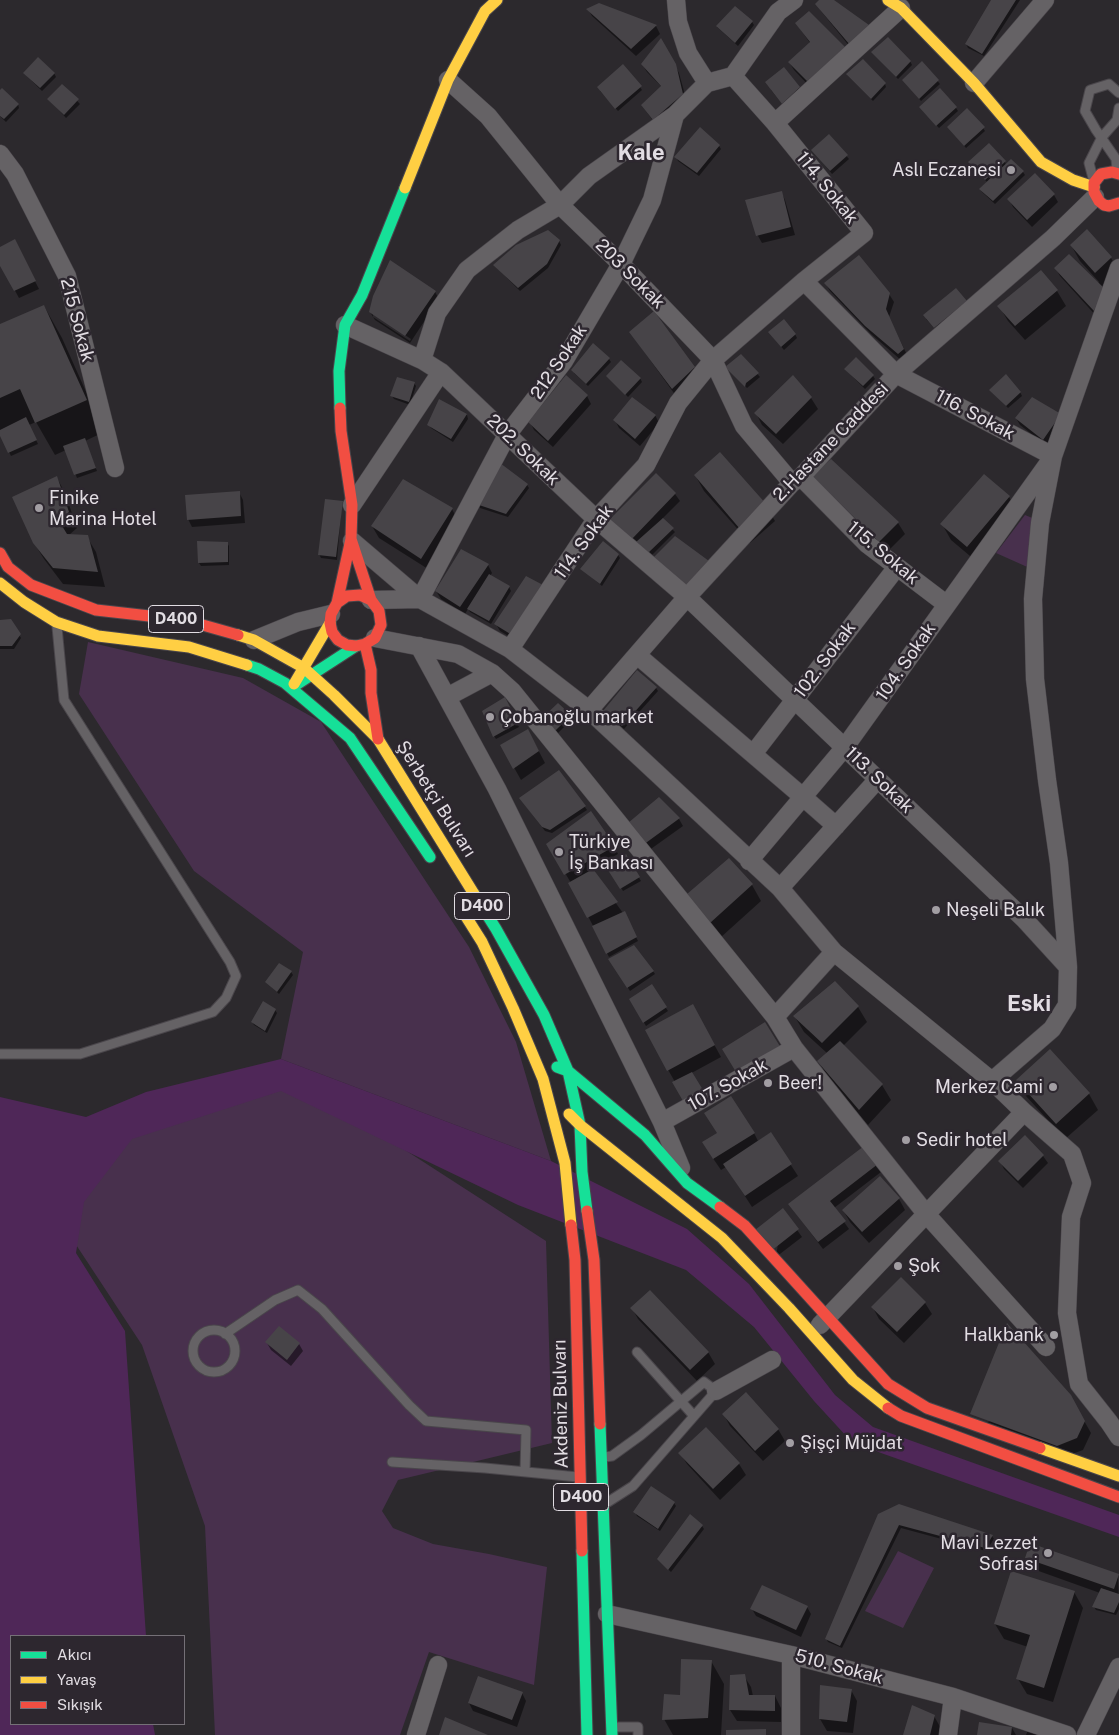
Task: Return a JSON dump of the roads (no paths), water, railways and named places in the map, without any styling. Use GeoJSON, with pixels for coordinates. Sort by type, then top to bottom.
{"type":"FeatureCollection","features":[{"type":"Feature","properties":{"kind":"main road"},"geometry":{"type":"LineString","coordinates":[[292,688],[307,672],[332,613],[350,539],[352,505],[341,431],[339,371],[345,325],[362,296],[448,80],[485,11],[497,0]]}},
{"type":"Feature","properties":{"kind":"main road"},"geometry":{"type":"LineString","coordinates":[[895,4],[974,83],[1041,162],[1073,180],[1094,189],[1104,204],[1115,205],[1119,203]]}},
{"type":"Feature","properties":{"kind":"main road"},"geometry":{"type":"LineString","coordinates":[[1094,189],[1101,174],[1112,172],[1118,174]]}},
{"type":"Feature","properties":{"kind":"main road"},"geometry":{"type":"LineString","coordinates":[[307,672],[365,643],[381,625],[380,611],[371,600],[350,539]]}},
{"type":"Feature","properties":{"kind":"main road","name":"D400"},"geometry":{"type":"LineString","coordinates":[[0,553],[8,567],[58,610]]}},
{"type":"Feature","properties":{"kind":"main road","name":"D400"},"geometry":{"type":"LineString","coordinates":[[0,583],[24,602],[58,610]]}},
{"type":"Feature","properties":{"kind":"main road"},"geometry":{"type":"LineString","coordinates":[[365,643],[347,645],[338,640],[332,632],[332,613],[347,596],[360,595],[371,600]]}},
{"type":"Feature","properties":{"kind":"main road","name":"Şerbetçi Bulvarı"},"geometry":{"type":"LineString","coordinates":[[58,610],[96,610],[185,620],[254,640],[307,672],[334,695],[378,739],[496,929],[544,1015],[568,1071],[580,1125],[582,1172],[594,1260],[602,1457]]}},
{"type":"Feature","properties":{"kind":"main road","name":"Şerbetçi Bulvarı"},"geometry":{"type":"LineString","coordinates":[[58,610],[98,636],[189,647],[259,669],[292,688],[350,738],[437,869]]}},
{"type":"Feature","properties":{"kind":"main road"},"geometry":{"type":"LineString","coordinates":[[365,643],[371,670],[371,693],[378,739]]}},
{"type":"Feature","properties":{"kind":"main road","name":"D400"},"geometry":{"type":"LineString","coordinates":[[457,902],[482,942],[543,1079]]}},
{"type":"Feature","properties":{"kind":"main road"},"geometry":{"type":"LineString","coordinates":[[1119,1476],[927,1408],[888,1384],[746,1226],[687,1183],[645,1135],[568,1071],[556,1066],[543,1079],[564,1109],[580,1125],[722,1238],[853,1380],[885,1406],[901,1416],[1119,1497]]}},
{"type":"Feature","properties":{"kind":"main road","name":"Akdeniz Bulvarı"},"geometry":{"type":"LineString","coordinates":[[543,1079],[565,1164],[575,1260],[587,1735]]}},
{"type":"Feature","properties":{"kind":"main road","name":"D400"},"geometry":{"type":"LineString","coordinates":[[602,1457],[612,1731]]}},
{"type":"Feature","properties":{"kind":"street"},"geometry":{"type":"LineString","coordinates":[[676,0],[678,22],[688,52],[707,83]]}},
{"type":"Feature","properties":{"kind":"street"},"geometry":{"type":"LineString","coordinates":[[422,360],[437,313],[467,270],[518,230],[560,205],[589,176],[675,115],[707,83],[733,76],[778,12],[794,0]]}},
{"type":"Feature","properties":{"kind":"street"},"geometry":{"type":"LineString","coordinates":[[974,83],[1045,0]]}},
{"type":"Feature","properties":{"kind":"street"},"geometry":{"type":"LineString","coordinates":[[775,123],[895,4]]}},
{"type":"Feature","properties":{"kind":"street","name":"114. Sokak"},"geometry":{"type":"LineString","coordinates":[[510,649],[596,519],[646,465],[678,403],[713,360],[804,281],[864,233],[775,123],[733,76]]}},
{"type":"Feature","properties":{"kind":"street","name":"203 Sokak"},"geometry":{"type":"LineString","coordinates":[[448,80],[488,116],[560,205],[621,264],[713,360],[744,426],[797,480]]}},
{"type":"Feature","properties":{"kind":"street","name":"212 Sokak"},"geometry":{"type":"LineString","coordinates":[[420,598],[507,435],[564,361],[621,264],[652,200],[675,115]]}},
{"type":"Feature","properties":{"kind":"street","name":"215 Sokak"},"geometry":{"type":"LineString","coordinates":[[0,154],[15,174],[67,276],[115,468]]}},
{"type":"Feature","properties":{"kind":"street","name":"2.Hastane Caddesi"},"geometry":{"type":"LineString","coordinates":[[589,710],[687,597],[896,374],[1053,238],[1094,189]]}},
{"type":"Feature","properties":{"kind":"street"},"geometry":{"type":"LineString","coordinates":[[992,1081],[1052,1028],[1067,1005],[1068,968],[1059,863],[1035,679],[1033,599],[1040,524],[1053,456],[1119,268]]}},
{"type":"Feature","properties":{"kind":"street","name":"116. Sokak"},"geometry":{"type":"LineString","coordinates":[[804,281],[896,374],[1053,456]]}},
{"type":"Feature","properties":{"kind":"street","name":"202. Sokak"},"geometry":{"type":"LineString","coordinates":[[345,325],[422,360],[441,372],[596,519],[687,597]]}},
{"type":"Feature","properties":{"kind":"street"},"geometry":{"type":"LineString","coordinates":[[352,505],[441,372]]}},
{"type":"Feature","properties":{"kind":"street","name":"104. Sokak"},"geometry":{"type":"LineString","coordinates":[[749,860],[845,747],[1053,456]]}},
{"type":"Feature","properties":{"kind":"street","name":"115. Sokak"},"geometry":{"type":"LineString","coordinates":[[797,480],[867,544],[946,604]]}},
{"type":"Feature","properties":{"kind":"street"},"geometry":{"type":"LineString","coordinates":[[350,539],[420,598],[510,649],[589,710],[780,888],[834,952],[992,1081],[1072,1154],[1082,1183],[1071,1216],[1067,1313],[1079,1384],[1119,1437]]}},
{"type":"Feature","properties":{"kind":"street","name":"102. Sokak"},"geometry":{"type":"LineString","coordinates":[[754,754],[897,567]]}},
{"type":"Feature","properties":{"kind":"street","name":"113. Sokak"},"geometry":{"type":"LineString","coordinates":[[687,597],[1025,920],[1068,968]]}},
{"type":"Feature","properties":{"kind":"street"},"geometry":{"type":"LineString","coordinates":[[371,600],[420,598]]}},
{"type":"Feature","properties":{"kind":"street"},"geometry":{"type":"LineString","coordinates":[[254,640],[298,622],[332,613]]}},
{"type":"Feature","properties":{"kind":"street"},"geometry":{"type":"LineString","coordinates":[[365,643],[419,646],[458,654],[492,673],[512,691],[775,1017],[794,1048],[926,1214],[1046,1347]]}},
{"type":"Feature","properties":{"kind":"street"},"geometry":{"type":"LineString","coordinates":[[419,646],[497,789],[662,1122],[687,1183]]}},
{"type":"Feature","properties":{"kind":"street"},"geometry":{"type":"LineString","coordinates":[[637,655],[836,826]]}},
{"type":"Feature","properties":{"kind":"street"},"geometry":{"type":"LineString","coordinates":[[447,697],[492,673]]}},
{"type":"Feature","properties":{"kind":"street"},"geometry":{"type":"LineString","coordinates":[[780,888],[878,779]]}},
{"type":"Feature","properties":{"kind":"street"},"geometry":{"type":"LineString","coordinates":[[775,1017],[834,952]]}},
{"type":"Feature","properties":{"kind":"street","name":"107. Sokak"},"geometry":{"type":"LineString","coordinates":[[662,1122],[794,1048]]}},
{"type":"Feature","properties":{"kind":"street"},"geometry":{"type":"LineString","coordinates":[[811,1334],[1024,1112]]}},
{"type":"Feature","properties":{"kind":"street"},"geometry":{"type":"LineString","coordinates":[[716,1391],[772,1360]]}},
{"type":"Feature","properties":{"kind":"street","name":"510. Sokak"},"geometry":{"type":"LineString","coordinates":[[607,1614],[791,1655],[954,1697],[1067,1735]]}},
{"type":"Feature","properties":{"kind":"street"},"geometry":{"type":"LineString","coordinates":[[791,1655],[791,1735]]}},
{"type":"Feature","properties":{"kind":"street"},"geometry":{"type":"LineString","coordinates":[[416,1735],[438,1665]]}},
{"type":"Feature","properties":{"kind":"street"},"geometry":{"type":"LineString","coordinates":[[1086,1735],[1119,1667]]}},
{"type":"Feature","properties":{"kind":"street"},"geometry":{"type":"LineString","coordinates":[[948,1735],[954,1697]]}},
{"type":"Feature","properties":{"kind":"lane"},"geometry":{"type":"LineString","coordinates":[[1118,174],[1116,159],[1085,111],[1090,90],[1108,84],[1119,93]]}},
{"type":"Feature","properties":{"kind":"lane"},"geometry":{"type":"LineString","coordinates":[[1094,189],[1089,163],[1102,137],[1117,120],[1119,108]]}},
{"type":"Feature","properties":{"kind":"lane"},"geometry":{"type":"LineString","coordinates":[[0,1054],[80,1054],[213,1012],[226,998],[236,976],[225,954],[64,700],[58,610]]}},
{"type":"Feature","properties":{"kind":"lane"},"geometry":{"type":"LineString","coordinates":[[225,1334],[275,1300],[298,1290],[322,1309],[409,1405],[426,1421],[526,1430],[525,1472]]}},
{"type":"Feature","properties":{"kind":"lane"},"geometry":{"type":"LineString","coordinates":[[216,1330],[225,1334],[232,1342],[235,1351],[232,1362],[225,1369],[215,1372],[205,1370],[197,1364],[193,1356],[193,1348],[197,1338],[206,1332],[216,1330]]}},
{"type":"Feature","properties":{"kind":"lane"},"geometry":{"type":"LineString","coordinates":[[637,1352],[694,1416]]}},
{"type":"Feature","properties":{"kind":"lane"},"geometry":{"type":"LineString","coordinates":[[602,1457],[612,1456],[641,1436],[704,1382],[716,1391],[633,1486],[603,1505]]}},
{"type":"Feature","properties":{"kind":"lane"},"geometry":{"type":"LineString","coordinates":[[392,1462],[580,1478]]}},
{"type":"Feature","properties":{"kind":"lane"},"geometry":{"type":"LineString","coordinates":[[612,1731],[638,1727],[638,1735]]}},
{"type":"Feature","properties":{"kind":"place","name":"Aslı Eczanesi"},"geometry":{"type":"Point","coordinates":[1011,170]}},
{"type":"Feature","properties":{"kind":"place","name":"Finike Marina Hotel"},"geometry":{"type":"Point","coordinates":[39,508]}},
{"type":"Feature","properties":{"kind":"place","name":"Çobanoğlu market"},"geometry":{"type":"Point","coordinates":[490,717]}},
{"type":"Feature","properties":{"kind":"place","name":"Türkiye İş Bankası"},"geometry":{"type":"Point","coordinates":[559,852]}},
{"type":"Feature","properties":{"kind":"place","name":"Neşeli Balık"},"geometry":{"type":"Point","coordinates":[936,910]}},
{"type":"Feature","properties":{"kind":"place","name":"Beer!"},"geometry":{"type":"Point","coordinates":[768,1083]}},
{"type":"Feature","properties":{"kind":"place","name":"Merkez Cami"},"geometry":{"type":"Point","coordinates":[1053,1087]}},
{"type":"Feature","properties":{"kind":"place","name":"Sedir hotel"},"geometry":{"type":"Point","coordinates":[906,1140]}},
{"type":"Feature","properties":{"kind":"place","name":"Şok"},"geometry":{"type":"Point","coordinates":[898,1266]}},
{"type":"Feature","properties":{"kind":"place","name":"Halkbank"},"geometry":{"type":"Point","coordinates":[1054,1335]}},
{"type":"Feature","properties":{"kind":"place","name":"Şişçi Müjdat"},"geometry":{"type":"Point","coordinates":[790,1443]}},
{"type":"Feature","properties":{"kind":"place","name":"Mavi Lezzet Sofrasi"},"geometry":{"type":"Point","coordinates":[1048,1553]}},
{"type":"Feature","properties":{"kind":"district","name":"Kale"},"geometry":{"type":"Point","coordinates":[641,153]}},
{"type":"Feature","properties":{"kind":"district","name":"Eski"},"geometry":{"type":"Point","coordinates":[1029,1004]}}]}
